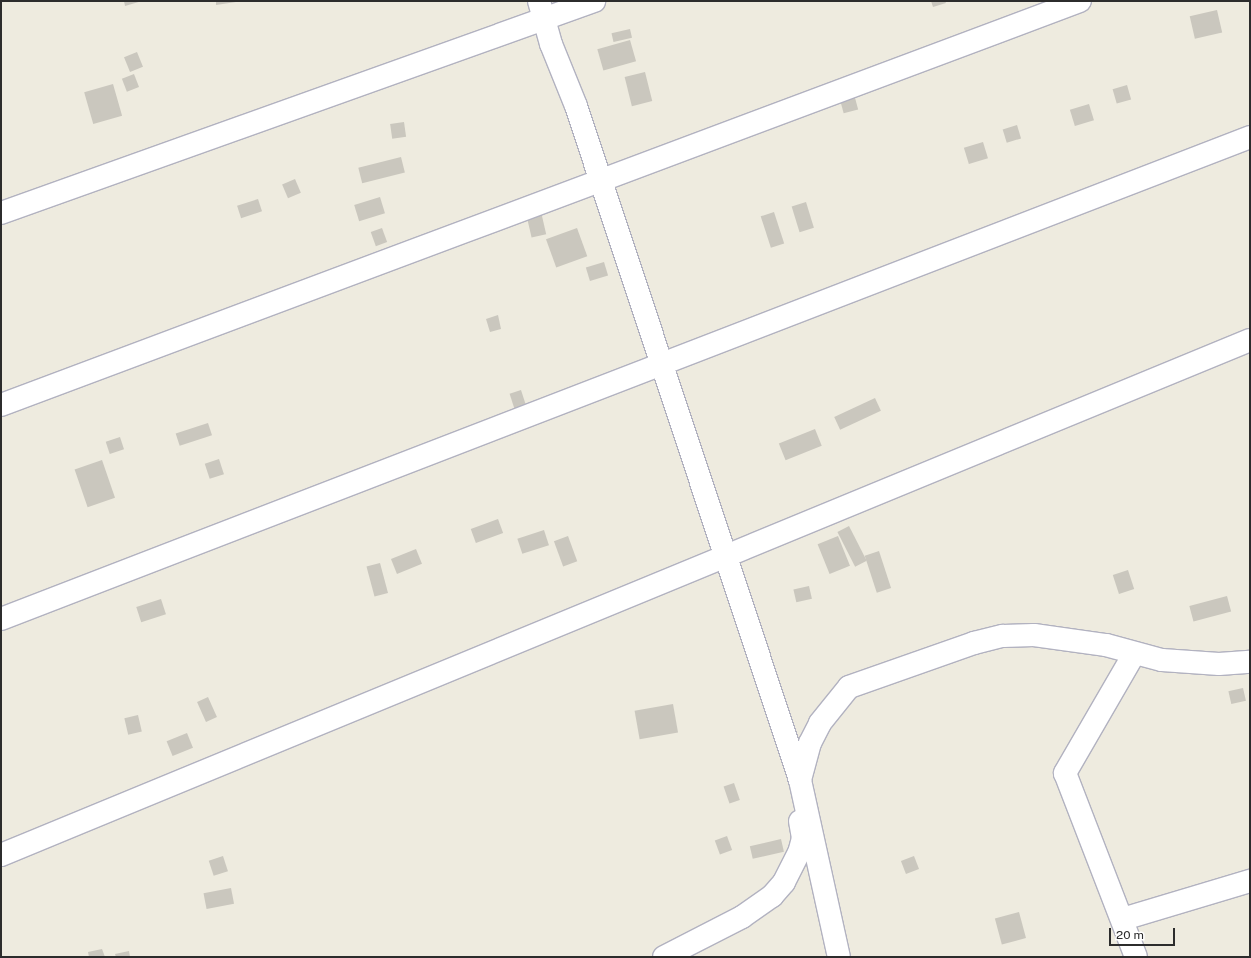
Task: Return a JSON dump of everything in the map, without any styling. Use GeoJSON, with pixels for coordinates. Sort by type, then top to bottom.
{"type":"FeatureCollection","features":[{"type":"Feature","properties":{"kind":"street"},"geometry":{"type":"LineString","coordinates":[[1,213],[541,10],[594,1]]}},
{"type":"Feature","properties":{"kind":"street"},"geometry":{"type":"LineString","coordinates":[[1,405],[1080,1]]}},
{"type":"Feature","properties":{"kind":"street"},"geometry":{"type":"LineString","coordinates":[[541,10],[551,44],[576,106],[660,365],[800,780],[839,957]]}},
{"type":"Feature","properties":{"kind":"street"},"geometry":{"type":"LineString","coordinates":[[1,619],[1250,137]]}},
{"type":"Feature","properties":{"kind":"street"},"geometry":{"type":"LineString","coordinates":[[1,855],[1250,340]]}},
{"type":"Feature","properties":{"kind":"street"},"geometry":{"type":"LineString","coordinates":[[664,957],[758,908],[784,882],[799,853],[803,838],[800,780],[810,743],[820,723],[849,687],[974,643],[1003,636],[1034,635],[1106,645],[1134,654],[1190,663],[1250,662]]}},
{"type":"Feature","properties":{"kind":"street"},"geometry":{"type":"LineString","coordinates":[[1134,654],[1065,773],[1136,957]]}},
{"type":"Feature","properties":{"kind":"street"},"geometry":{"type":"LineString","coordinates":[[1122,918],[1250,881]]}},
{"type":"Feature","properties":{"kind":"building"},"geometry":{"type":"Polygon","coordinates":[[[124,1],[142,1],[125,6],[124,1]]]}},
{"type":"Feature","properties":{"kind":"building"},"geometry":{"type":"Polygon","coordinates":[[[216,1],[236,1],[236,2],[216,5],[216,1]]]}},
{"type":"Feature","properties":{"kind":"building"},"geometry":{"type":"Polygon","coordinates":[[[931,1],[945,1],[946,3],[933,7],[931,1]]]}},
{"type":"Feature","properties":{"kind":"building"},"geometry":{"type":"Polygon","coordinates":[[[1217,10],[1222,32],[1195,39],[1190,16],[1217,10]]]}},
{"type":"Feature","properties":{"kind":"building"},"geometry":{"type":"Polygon","coordinates":[[[630,29],[632,38],[614,42],[611,33],[630,29]]]}},
{"type":"Feature","properties":{"kind":"building"},"geometry":{"type":"Polygon","coordinates":[[[630,40],[636,61],[603,71],[597,49],[630,40]]]}},
{"type":"Feature","properties":{"kind":"building"},"geometry":{"type":"Polygon","coordinates":[[[137,52],[143,67],[130,72],[124,57],[137,52]]]}},
{"type":"Feature","properties":{"kind":"building"},"geometry":{"type":"Polygon","coordinates":[[[645,72],[652,101],[632,106],[625,77],[645,72]]]}},
{"type":"Feature","properties":{"kind":"building"},"geometry":{"type":"Polygon","coordinates":[[[134,74],[139,87],[127,92],[122,79],[134,74]]]}},
{"type":"Feature","properties":{"kind":"building"},"geometry":{"type":"Polygon","coordinates":[[[113,84],[122,116],[93,124],[84,92],[113,84]]]}},
{"type":"Feature","properties":{"kind":"building"},"geometry":{"type":"Polygon","coordinates":[[[1127,85],[1131,99],[1117,104],[1113,89],[1127,85]]]}},
{"type":"Feature","properties":{"kind":"building"},"geometry":{"type":"Polygon","coordinates":[[[854,94],[858,109],[844,113],[840,98],[854,94]]]}},
{"type":"Feature","properties":{"kind":"building"},"geometry":{"type":"Polygon","coordinates":[[[1089,104],[1094,120],[1075,126],[1070,110],[1089,104]]]}},
{"type":"Feature","properties":{"kind":"building"},"geometry":{"type":"Polygon","coordinates":[[[404,122],[406,137],[392,139],[390,124],[404,122]]]}},
{"type":"Feature","properties":{"kind":"building"},"geometry":{"type":"Polygon","coordinates":[[[1017,125],[1021,138],[1007,143],[1003,129],[1017,125]]]}},
{"type":"Feature","properties":{"kind":"building"},"geometry":{"type":"Polygon","coordinates":[[[983,142],[988,158],[969,164],[964,148],[983,142]]]}},
{"type":"Feature","properties":{"kind":"building"},"geometry":{"type":"Polygon","coordinates":[[[401,157],[405,173],[362,183],[358,168],[401,157]]]}},
{"type":"Feature","properties":{"kind":"building"},"geometry":{"type":"Polygon","coordinates":[[[295,179],[301,193],[288,198],[282,184],[295,179]]]}},
{"type":"Feature","properties":{"kind":"building"},"geometry":{"type":"Polygon","coordinates":[[[380,197],[385,213],[359,221],[354,205],[380,197]]]}},
{"type":"Feature","properties":{"kind":"building"},"geometry":{"type":"Polygon","coordinates":[[[258,199],[262,211],[241,218],[237,206],[258,199]]]}},
{"type":"Feature","properties":{"kind":"building"},"geometry":{"type":"Polygon","coordinates":[[[806,202],[814,228],[800,232],[792,206],[806,202]]]}},
{"type":"Feature","properties":{"kind":"building"},"geometry":{"type":"Polygon","coordinates":[[[539,203],[546,234],[532,238],[524,206],[539,203]]]}},
{"type":"Feature","properties":{"kind":"building"},"geometry":{"type":"Polygon","coordinates":[[[774,212],[784,243],[771,248],[761,216],[774,212]]]}},
{"type":"Feature","properties":{"kind":"building"},"geometry":{"type":"Polygon","coordinates":[[[382,228],[387,242],[376,246],[371,232],[382,228]]]}},
{"type":"Feature","properties":{"kind":"building"},"geometry":{"type":"Polygon","coordinates":[[[577,228],[587,256],[556,267],[546,239],[577,228]]]}},
{"type":"Feature","properties":{"kind":"building"},"geometry":{"type":"Polygon","coordinates":[[[604,262],[608,275],[590,281],[586,268],[604,262]]]}},
{"type":"Feature","properties":{"kind":"building"},"geometry":{"type":"Polygon","coordinates":[[[498,315],[501,329],[490,332],[486,319],[498,315]]]}},
{"type":"Feature","properties":{"kind":"building"},"geometry":{"type":"Polygon","coordinates":[[[521,390],[526,405],[515,409],[510,394],[521,390]]]}},
{"type":"Feature","properties":{"kind":"building"},"geometry":{"type":"Polygon","coordinates":[[[875,398],[881,411],[840,430],[834,417],[875,398]]]}},
{"type":"Feature","properties":{"kind":"building"},"geometry":{"type":"Polygon","coordinates":[[[208,423],[212,435],[180,446],[176,434],[208,423]]]}},
{"type":"Feature","properties":{"kind":"building"},"geometry":{"type":"Polygon","coordinates":[[[815,429],[822,446],[786,460],[779,444],[815,429]]]}},
{"type":"Feature","properties":{"kind":"building"},"geometry":{"type":"Polygon","coordinates":[[[120,437],[124,449],[110,454],[106,442],[120,437]]]}},
{"type":"Feature","properties":{"kind":"building"},"geometry":{"type":"Polygon","coordinates":[[[219,459],[224,474],[210,479],[205,464],[219,459]]]}},
{"type":"Feature","properties":{"kind":"building"},"geometry":{"type":"Polygon","coordinates":[[[102,460],[115,498],[88,507],[75,469],[102,460]]]}},
{"type":"Feature","properties":{"kind":"building"},"geometry":{"type":"Polygon","coordinates":[[[498,519],[503,533],[476,543],[471,529],[498,519]]]}},
{"type":"Feature","properties":{"kind":"building"},"geometry":{"type":"Polygon","coordinates":[[[849,526],[867,561],[855,567],[837,532],[849,526]]]}},
{"type":"Feature","properties":{"kind":"building"},"geometry":{"type":"Polygon","coordinates":[[[544,530],[549,545],[522,554],[517,539],[544,530]]]}},
{"type":"Feature","properties":{"kind":"building"},"geometry":{"type":"Polygon","coordinates":[[[568,536],[577,561],[563,567],[554,541],[568,536]]]}},
{"type":"Feature","properties":{"kind":"building"},"geometry":{"type":"Polygon","coordinates":[[[838,536],[850,566],[830,574],[818,544],[838,536]]]}},
{"type":"Feature","properties":{"kind":"building"},"geometry":{"type":"Polygon","coordinates":[[[416,549],[422,564],[397,574],[391,559],[416,549]]]}},
{"type":"Feature","properties":{"kind":"building"},"geometry":{"type":"Polygon","coordinates":[[[879,551],[891,588],[877,593],[865,556],[879,551]]]}},
{"type":"Feature","properties":{"kind":"building"},"geometry":{"type":"Polygon","coordinates":[[[380,563],[388,593],[375,597],[366,567],[380,563]]]}},
{"type":"Feature","properties":{"kind":"building"},"geometry":{"type":"Polygon","coordinates":[[[1128,570],[1134,589],[1119,594],[1113,575],[1128,570]]]}},
{"type":"Feature","properties":{"kind":"building"},"geometry":{"type":"Polygon","coordinates":[[[809,586],[812,599],[796,602],[793,590],[809,586]]]}},
{"type":"Feature","properties":{"kind":"building"},"geometry":{"type":"Polygon","coordinates":[[[1227,596],[1231,611],[1193,622],[1189,606],[1227,596]]]}},
{"type":"Feature","properties":{"kind":"building"},"geometry":{"type":"Polygon","coordinates":[[[161,599],[166,614],[141,622],[136,607],[161,599]]]}},
{"type":"Feature","properties":{"kind":"building"},"geometry":{"type":"Polygon","coordinates":[[[1243,688],[1246,701],[1231,704],[1228,691],[1243,688]]]}},
{"type":"Feature","properties":{"kind":"building"},"geometry":{"type":"Polygon","coordinates":[[[208,697],[217,717],[206,722],[197,702],[208,697]]]}},
{"type":"Feature","properties":{"kind":"building"},"geometry":{"type":"Polygon","coordinates":[[[673,704],[678,733],[640,739],[635,711],[673,704]]]}},
{"type":"Feature","properties":{"kind":"building"},"geometry":{"type":"Polygon","coordinates":[[[138,715],[142,732],[128,735],[124,718],[138,715]]]}},
{"type":"Feature","properties":{"kind":"building"},"geometry":{"type":"Polygon","coordinates":[[[187,733],[193,748],[173,756],[167,741],[187,733]]]}},
{"type":"Feature","properties":{"kind":"building"},"geometry":{"type":"Polygon","coordinates":[[[734,783],[740,800],[729,804],[724,787],[734,783]]]}},
{"type":"Feature","properties":{"kind":"building"},"geometry":{"type":"Polygon","coordinates":[[[727,836],[732,850],[720,855],[715,840],[727,836]]]}},
{"type":"Feature","properties":{"kind":"building"},"geometry":{"type":"Polygon","coordinates":[[[781,839],[784,852],[753,859],[750,846],[781,839]]]}},
{"type":"Feature","properties":{"kind":"building"},"geometry":{"type":"Polygon","coordinates":[[[223,856],[228,871],[214,876],[209,861],[223,856]]]}},
{"type":"Feature","properties":{"kind":"building"},"geometry":{"type":"Polygon","coordinates":[[[914,856],[919,869],[906,874],[901,861],[914,856]]]}},
{"type":"Feature","properties":{"kind":"building"},"geometry":{"type":"Polygon","coordinates":[[[231,888],[234,904],[207,909],[204,893],[231,888]]]}},
{"type":"Feature","properties":{"kind":"building"},"geometry":{"type":"Polygon","coordinates":[[[1019,912],[1026,938],[1002,945],[995,918],[1019,912]]]}},
{"type":"Feature","properties":{"kind":"building"},"geometry":{"type":"Polygon","coordinates":[[[102,949],[105,957],[89,957],[88,952],[102,949]]]}},
{"type":"Feature","properties":{"kind":"building"},"geometry":{"type":"Polygon","coordinates":[[[129,951],[130,957],[116,957],[115,954],[129,951]]]}}]}
